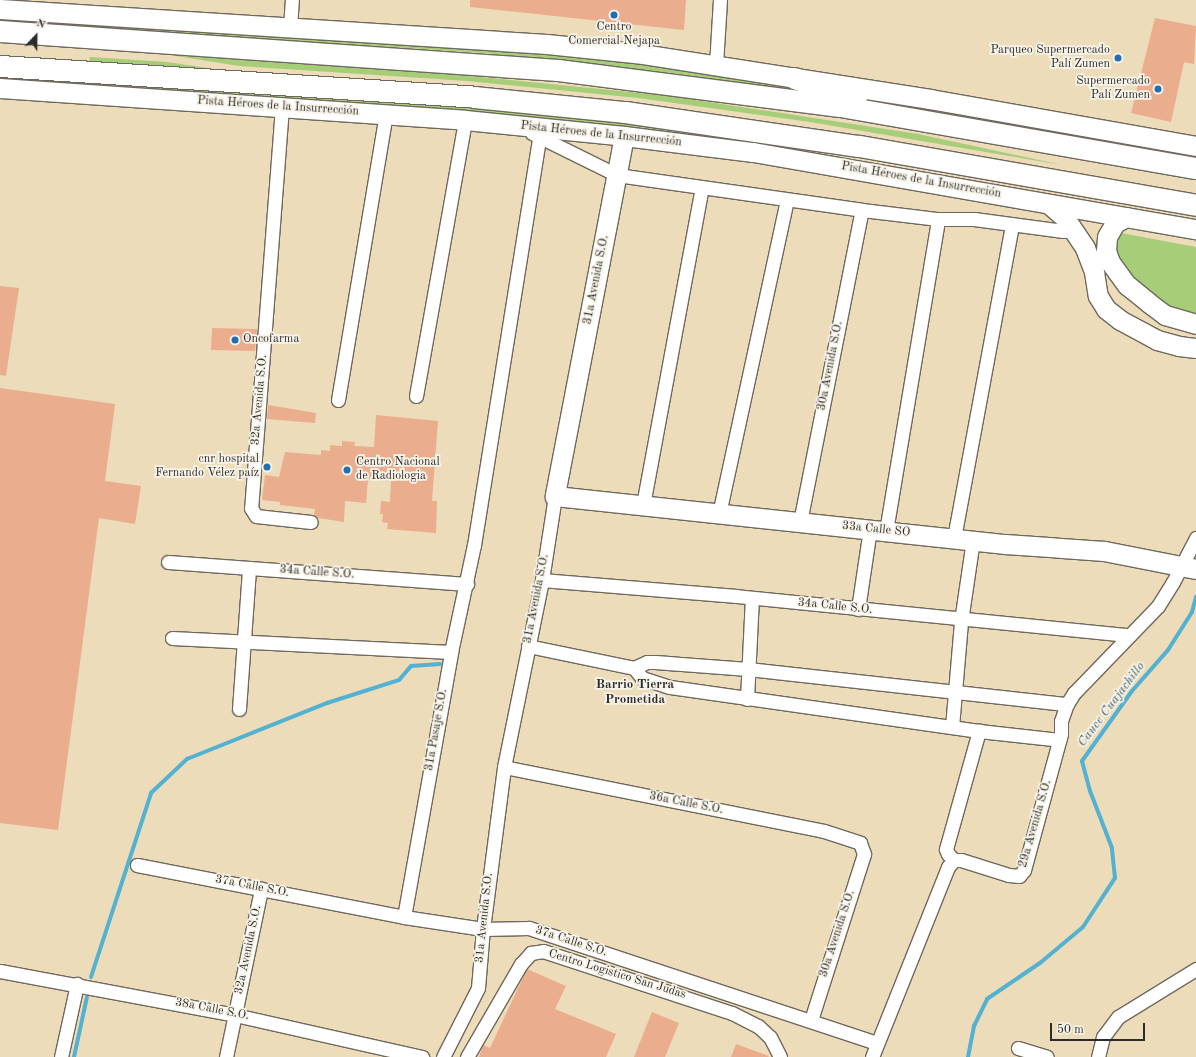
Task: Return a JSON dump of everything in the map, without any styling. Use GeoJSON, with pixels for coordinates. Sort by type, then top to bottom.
{"type":"FeatureCollection","features":[{"type":"Feature","properties":{"kind":"main road"},"geometry":{"type":"LineString","coordinates":[[0,31],[558,70],[771,96],[1018,136],[1196,168]]}},
{"type":"Feature","properties":{"kind":"main road","name":"Pista Héroes de la Insurrección"},"geometry":{"type":"LineString","coordinates":[[0,66],[554,104],[692,121],[941,160],[1196,205]]}},
{"type":"Feature","properties":{"kind":"main road"},"geometry":{"type":"LineString","coordinates":[[794,78],[848,97],[929,112],[1018,136]]}},
{"type":"Feature","properties":{"kind":"street"},"geometry":{"type":"LineString","coordinates":[[290,27],[292,0]]}},
{"type":"Feature","properties":{"kind":"street"},"geometry":{"type":"LineString","coordinates":[[716,66],[720,0]]}},
{"type":"Feature","properties":{"kind":"street"},"geometry":{"type":"LineString","coordinates":[[0,9],[547,44],[716,66],[930,98],[1196,146]]}},
{"type":"Feature","properties":{"kind":"street","name":"Pista Héroes de la Insurrección"},"geometry":{"type":"LineString","coordinates":[[0,88],[465,120],[667,141],[753,152],[1196,229]]}},
{"type":"Feature","properties":{"kind":"street","name":"32a Avenida S.O."},"geometry":{"type":"LineString","coordinates":[[282,107],[250,508],[256,516],[311,522]]}},
{"type":"Feature","properties":{"kind":"street"},"geometry":{"type":"LineString","coordinates":[[338,400],[386,114]]}},
{"type":"Feature","properties":{"kind":"street"},"geometry":{"type":"LineString","coordinates":[[416,396],[465,120]]}},
{"type":"Feature","properties":{"kind":"street"},"geometry":{"type":"LineString","coordinates":[[519,126],[538,137],[617,175],[862,210],[1012,224],[1064,231],[1073,229]]}},
{"type":"Feature","properties":{"kind":"street","name":"31a Avenida S.O."},"geometry":{"type":"LineString","coordinates":[[443,1057],[478,988],[483,929],[504,767],[542,580],[555,496],[624,136]]}},
{"type":"Feature","properties":{"kind":"street","name":"31a Pasaje S.O."},"geometry":{"type":"LineString","coordinates":[[404,917],[451,652],[467,584],[474,545],[538,137]]}},
{"type":"Feature","properties":{"kind":"street"},"geometry":{"type":"LineString","coordinates":[[667,141],[764,139],[851,152],[941,160]]}},
{"type":"Feature","properties":{"kind":"street"},"geometry":{"type":"LineString","coordinates":[[643,505],[702,187]]}},
{"type":"Feature","properties":{"kind":"street"},"geometry":{"type":"LineString","coordinates":[[719,514],[787,200]]}},
{"type":"Feature","properties":{"kind":"street"},"geometry":{"type":"LineString","coordinates":[[1049,204],[1073,229],[1085,248],[1094,272],[1098,296],[1111,313],[1136,330],[1170,344],[1196,348]]}},
{"type":"Feature","properties":{"kind":"street","name":"30a Avenida S.O."},"geometry":{"type":"LineString","coordinates":[[800,522],[862,210]]}},
{"type":"Feature","properties":{"kind":"street"},"geometry":{"type":"LineString","coordinates":[[1126,217],[1111,228],[1106,251],[1119,293],[1150,318],[1183,333],[1196,334]]}},
{"type":"Feature","properties":{"kind":"street"},"geometry":{"type":"LineString","coordinates":[[858,609],[878,530],[938,218]]}},
{"type":"Feature","properties":{"kind":"street"},"geometry":{"type":"LineString","coordinates":[[954,538],[1012,224]]}},
{"type":"Feature","properties":{"kind":"street"},"geometry":{"type":"LineString","coordinates":[[1085,248],[1116,280],[1165,314],[1196,324]]}},
{"type":"Feature","properties":{"kind":"street"},"geometry":{"type":"LineString","coordinates":[[1098,296],[1116,280]]}},
{"type":"Feature","properties":{"kind":"street","name":"33a Calle SO"},"geometry":{"type":"LineString","coordinates":[[555,496],[973,540],[1104,551],[1189,567]]}},
{"type":"Feature","properties":{"kind":"street","name":"29a Avenida S.O."},"geometry":{"type":"LineString","coordinates":[[954,860],[1019,876],[1027,863],[1060,740],[1061,721],[1067,704],[1074,693],[1158,606],[1189,567],[1196,538]]}},
{"type":"Feature","properties":{"kind":"street"},"geometry":{"type":"LineString","coordinates":[[952,727],[961,620],[973,540]]}},
{"type":"Feature","properties":{"kind":"street","name":"34a Calle S.O."},"geometry":{"type":"LineString","coordinates":[[168,562],[467,584]]}},
{"type":"Feature","properties":{"kind":"street"},"geometry":{"type":"LineString","coordinates":[[239,709],[248,568]]}},
{"type":"Feature","properties":{"kind":"street","name":"34a Calle S.O."},"geometry":{"type":"LineString","coordinates":[[542,580],[752,598],[1129,636]]}},
{"type":"Feature","properties":{"kind":"street"},"geometry":{"type":"LineString","coordinates":[[747,698],[752,598]]}},
{"type":"Feature","properties":{"kind":"street"},"geometry":{"type":"LineString","coordinates":[[172,638],[243,643],[451,652]]}},
{"type":"Feature","properties":{"kind":"street"},"geometry":{"type":"LineString","coordinates":[[528,646],[634,668],[647,662],[655,662],[748,669],[1067,704]]}},
{"type":"Feature","properties":{"kind":"street"},"geometry":{"type":"LineString","coordinates":[[634,668],[642,678],[665,686],[979,731],[1060,740]]}},
{"type":"Feature","properties":{"kind":"street"},"geometry":{"type":"LineString","coordinates":[[872,1057],[876,1043],[948,867],[954,860],[948,854],[946,849],[979,731]]}},
{"type":"Feature","properties":{"kind":"street","name":"36a Calle S.O."},"geometry":{"type":"LineString","coordinates":[[504,767],[824,831],[860,843],[864,848]]}},
{"type":"Feature","properties":{"kind":"street","name":"30a Avenida S.O."},"geometry":{"type":"LineString","coordinates":[[811,1020],[864,854],[864,848]]}},
{"type":"Feature","properties":{"kind":"street","name":"37a Calle S.O."},"geometry":{"type":"LineString","coordinates":[[137,865],[404,917],[483,929],[529,928],[811,1020],[876,1043]]}},
{"type":"Feature","properties":{"kind":"street","name":"32a Avenida S.O."},"geometry":{"type":"LineString","coordinates":[[226,1057],[261,889]]}},
{"type":"Feature","properties":{"kind":"street","name":"Centro Logistico San Judas"},"geometry":{"type":"LineString","coordinates":[[466,1057],[521,964],[531,953],[543,951],[732,1013],[762,1030],[770,1037],[780,1057]]}},
{"type":"Feature","properties":{"kind":"street","name":"38a Calle S.O."},"geometry":{"type":"LineString","coordinates":[[0,971],[77,984],[235,1015],[422,1057]]}},
{"type":"Feature","properties":{"kind":"street"},"geometry":{"type":"LineString","coordinates":[[1098,1057],[1104,1037],[1118,1017],[1194,972]]}},
{"type":"Feature","properties":{"kind":"street"},"geometry":{"type":"LineString","coordinates":[[61,1057],[77,984]]}},
{"type":"Feature","properties":{"kind":"street"},"geometry":{"type":"LineString","coordinates":[[1018,1048],[1047,1057]]}},
{"type":"Feature","properties":{"kind":"green space"},"geometry":{"type":"Polygon","coordinates":[[[3,16],[576,56],[764,79],[820,94],[680,74],[485,53],[2,22],[3,16]]]}},
{"type":"Feature","properties":{"kind":"green space"},"geometry":{"type":"Polygon","coordinates":[[[170,55],[451,74],[670,96],[918,134],[1062,165],[810,122],[638,98],[467,81],[239,66],[170,55]]]}},
{"type":"Feature","properties":{"kind":"green space"},"geometry":{"type":"Polygon","coordinates":[[[90,57],[167,62],[215,69],[89,62],[90,57]]]}},
{"type":"Feature","properties":{"kind":"green space"},"geometry":{"type":"Polygon","coordinates":[[[0,74],[465,104],[712,132],[655,130],[417,107],[0,80],[0,74]]]}},
{"type":"Feature","properties":{"kind":"green space"},"geometry":{"type":"Polygon","coordinates":[[[1116,232],[1196,247],[1196,318],[1168,309],[1135,284],[1112,252],[1116,232]]]}},
{"type":"Feature","properties":{"kind":"building","name":"Centro Comercial Nejapa"},"geometry":{"type":"Polygon","coordinates":[[[470,0],[686,0],[684,30],[470,7],[470,0]]]}},
{"type":"Feature","properties":{"kind":"building","name":"Supermercado Palí Zumen"},"geometry":{"type":"Polygon","coordinates":[[[1155,18],[1196,26],[1194,64],[1184,62],[1171,122],[1131,113],[1155,18]]]}},
{"type":"Feature","properties":{"kind":"building"},"geometry":{"type":"Polygon","coordinates":[[[0,286],[19,288],[6,376],[0,375],[0,286]]]}},
{"type":"Feature","properties":{"kind":"building","name":"Oncofarma"},"geometry":{"type":"Polygon","coordinates":[[[212,328],[257,329],[255,351],[211,350],[212,328]]]}},
{"type":"Feature","properties":{"kind":"building"},"geometry":{"type":"Polygon","coordinates":[[[0,388],[115,404],[105,481],[141,486],[135,524],[99,518],[58,830],[0,823],[0,388]]]}},
{"type":"Feature","properties":{"kind":"building"},"geometry":{"type":"Polygon","coordinates":[[[268,405],[316,413],[315,423],[267,419],[268,405]]]}},
{"type":"Feature","properties":{"kind":"building"},"geometry":{"type":"Polygon","coordinates":[[[376,415],[438,421],[432,501],[437,501],[436,533],[387,529],[388,523],[382,522],[383,514],[380,514],[381,501],[390,502],[391,481],[368,479],[366,503],[345,501],[344,522],[318,518],[314,515],[315,509],[280,505],[280,502],[262,500],[265,475],[279,477],[285,452],[321,455],[321,450],[330,451],[330,445],[342,446],[342,441],[355,442],[354,446],[374,447],[376,415]]]}},
{"type":"Feature","properties":{"kind":"building"},"geometry":{"type":"Polygon","coordinates":[[[527,969],[566,986],[555,1009],[616,1034],[606,1057],[479,1057],[483,1045],[490,1048],[527,969]]]}},
{"type":"Feature","properties":{"kind":"building"},"geometry":{"type":"Polygon","coordinates":[[[652,1012],[679,1023],[665,1057],[634,1057],[652,1012]]]}},
{"type":"Feature","properties":{"kind":"building"},"geometry":{"type":"Polygon","coordinates":[[[736,1044],[769,1056],[731,1057],[736,1044]]]}},
{"type":"Feature","properties":{"kind":"waterway","name":"Cauce Cuajachillo"},"geometry":{"type":"LineString","coordinates":[[968,1057],[974,1026],[987,999],[1040,963],[1083,927],[1115,878],[1112,848],[1090,791],[1082,761],[1132,691],[1168,650],[1192,612],[1196,597]]}},
{"type":"Feature","properties":{"kind":"waterway"},"geometry":{"type":"LineString","coordinates":[[91,977],[151,793],[187,759],[327,703],[399,680],[411,666],[440,664]]}},
{"type":"Feature","properties":{"kind":"waterway"},"geometry":{"type":"LineString","coordinates":[[74,1057],[87,997]]}},
{"type":"Feature","properties":{"kind":"place","name":"Centro Comercial Nejapa"},"geometry":{"type":"Point","coordinates":[614,15]}},
{"type":"Feature","properties":{"kind":"place","name":"Parqueo Supermercado Palí Zumen"},"geometry":{"type":"Point","coordinates":[1118,58]}},
{"type":"Feature","properties":{"kind":"place","name":"Supermercado Palí Zumen"},"geometry":{"type":"Point","coordinates":[1158,89]}},
{"type":"Feature","properties":{"kind":"place","name":"Oncofarma"},"geometry":{"type":"Point","coordinates":[235,340]}},
{"type":"Feature","properties":{"kind":"place","name":"cnr hospital Fernando Vélez paíz"},"geometry":{"type":"Point","coordinates":[267,467]}},
{"type":"Feature","properties":{"kind":"place","name":"Centro Nacional de Radiologia"},"geometry":{"type":"Point","coordinates":[347,470]}},
{"type":"Feature","properties":{"kind":"district","name":"Barrio Tierra Prometida"},"geometry":{"type":"Point","coordinates":[635,694]}}]}
